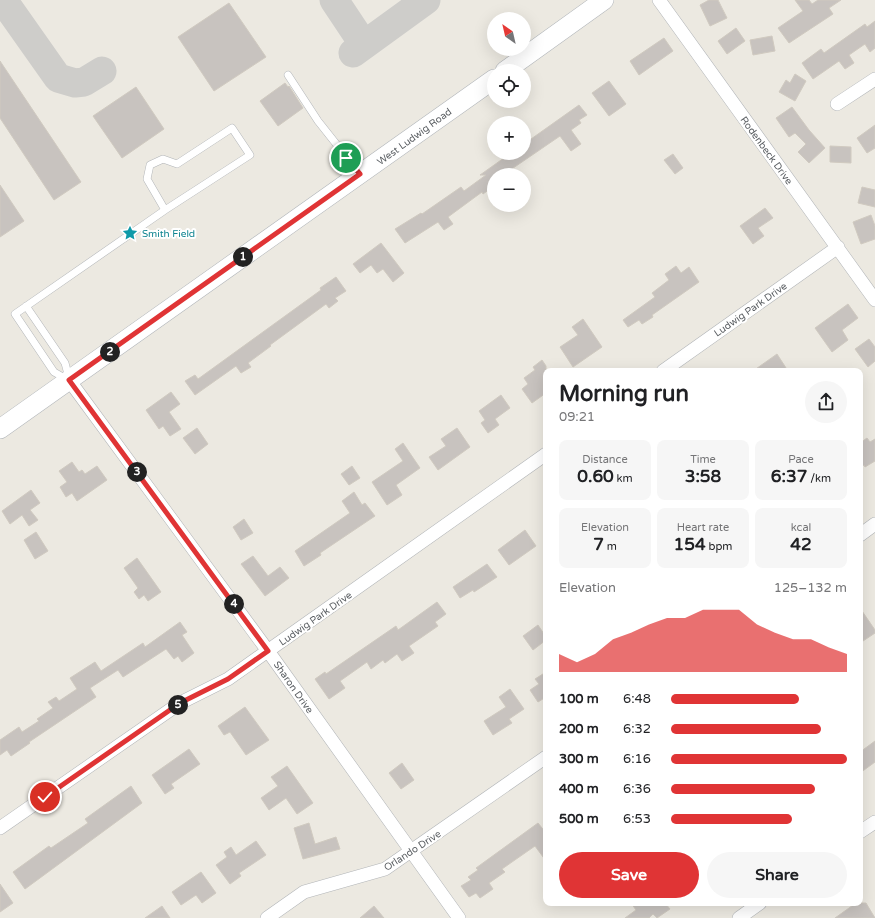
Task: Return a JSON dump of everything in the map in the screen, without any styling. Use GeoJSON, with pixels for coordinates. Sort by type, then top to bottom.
{"type":"FeatureCollection","features":[{"type":"Feature","properties":{"kind":"main road"},"geometry":{"type":"LineString","coordinates":[[515,64],[604,0]]}},
{"type":"Feature","properties":{"kind":"main road","name":"West Ludwig Road"},"geometry":{"type":"LineString","coordinates":[[0,429],[487,84]]}},
{"type":"Feature","properties":{"kind":"street","name":"Rodenbeck Drive"},"geometry":{"type":"LineString","coordinates":[[659,0],[875,300]]}},
{"type":"Feature","properties":{"kind":"street"},"geometry":{"type":"LineString","coordinates":[[838,104],[875,79]]}},
{"type":"Feature","properties":{"kind":"street","name":"Ludwig Park Drive"},"geometry":{"type":"LineString","coordinates":[[667,368],[838,247]]}},
{"type":"Feature","properties":{"kind":"street","name":"Sharon Drive"},"geometry":{"type":"LineString","coordinates":[[69,380],[268,651],[411,853],[459,918]]}},
{"type":"Feature","properties":{"kind":"street","name":"Ludwig Park Drive"},"geometry":{"type":"LineString","coordinates":[[0,828],[180,703],[228,679],[543,456]]}},
{"type":"Feature","properties":{"kind":"street"},"geometry":{"type":"LineString","coordinates":[[863,533],[875,524]]}},
{"type":"Feature","properties":{"kind":"street","name":"Orlando Drive"},"geometry":{"type":"LineString","coordinates":[[267,918],[304,892],[385,869],[411,853],[543,759]]}},
{"type":"Feature","properties":{"kind":"street"},"geometry":{"type":"LineString","coordinates":[[863,830],[875,822]]}},
{"type":"Feature","properties":{"kind":"street"},"geometry":{"type":"LineString","coordinates":[[739,918],[756,906]]}},
{"type":"Feature","properties":{"kind":"lane"},"geometry":{"type":"LineString","coordinates":[[288,76],[318,121],[360,174]]}},
{"type":"Feature","properties":{"kind":"lane"},"geometry":{"type":"LineString","coordinates":[[69,380],[54,372],[15,314],[165,210],[250,154],[232,128],[177,164],[163,159],[150,165],[146,179],[165,210]]}},
{"type":"Feature","properties":{"kind":"lane"},"geometry":{"type":"LineString","coordinates":[[26,306],[65,363],[69,380]]}},
{"type":"Feature","properties":{"kind":"building"},"geometry":{"type":"Polygon","coordinates":[[[709,0],[718,0],[727,18],[710,26],[700,5],[709,0]]]}},
{"type":"Feature","properties":{"kind":"building"},"geometry":{"type":"Polygon","coordinates":[[[795,0],[809,0],[812,4],[818,0],[841,0],[829,8],[833,14],[789,43],[778,28],[803,11],[795,0]]]}},
{"type":"Feature","properties":{"kind":"building"},"geometry":{"type":"Polygon","coordinates":[[[229,3],[266,57],[214,91],[178,37],[229,3]]]}},
{"type":"Feature","properties":{"kind":"building"},"geometry":{"type":"Polygon","coordinates":[[[875,21],[875,48],[870,52],[865,44],[849,55],[854,63],[845,69],[839,61],[813,79],[802,63],[821,49],[824,53],[865,24],[867,27],[875,21]]]}},
{"type":"Feature","properties":{"kind":"building"},"geometry":{"type":"Polygon","coordinates":[[[736,28],[745,41],[727,54],[718,41],[736,28]]]}},
{"type":"Feature","properties":{"kind":"building"},"geometry":{"type":"Polygon","coordinates":[[[772,36],[775,51],[753,55],[750,40],[772,36]]]}},
{"type":"Feature","properties":{"kind":"building"},"geometry":{"type":"Polygon","coordinates":[[[664,38],[673,51],[639,75],[630,61],[664,38]]]}},
{"type":"Feature","properties":{"kind":"building"},"geometry":{"type":"Polygon","coordinates":[[[0,61],[81,182],[54,200],[0,118],[0,61]]]}},
{"type":"Feature","properties":{"kind":"building"},"geometry":{"type":"Polygon","coordinates":[[[795,74],[806,81],[795,101],[779,92],[786,80],[790,83],[795,74]]]}},
{"type":"Feature","properties":{"kind":"building"},"geometry":{"type":"Polygon","coordinates":[[[609,81],[626,104],[609,116],[592,93],[609,81]]]}},
{"type":"Feature","properties":{"kind":"building"},"geometry":{"type":"Polygon","coordinates":[[[285,83],[288,87],[289,86],[303,108],[278,126],[260,101],[285,83]]]}},
{"type":"Feature","properties":{"kind":"building"},"geometry":{"type":"Polygon","coordinates":[[[136,87],[164,129],[122,158],[93,116],[136,87]]]}},
{"type":"Feature","properties":{"kind":"building"},"geometry":{"type":"Polygon","coordinates":[[[579,105],[587,115],[579,120],[581,123],[571,130],[581,144],[571,151],[560,136],[531,156],[531,139],[579,105]]]}},
{"type":"Feature","properties":{"kind":"building"},"geometry":{"type":"Polygon","coordinates":[[[792,107],[825,148],[809,163],[798,152],[806,144],[795,133],[789,137],[776,118],[792,107]]]}},
{"type":"Feature","properties":{"kind":"building"},"geometry":{"type":"Polygon","coordinates":[[[875,125],[875,148],[867,153],[857,138],[875,125]]]}},
{"type":"Feature","properties":{"kind":"building"},"geometry":{"type":"Polygon","coordinates":[[[830,146],[851,147],[851,163],[830,162],[830,146]]]}},
{"type":"Feature","properties":{"kind":"building"},"geometry":{"type":"Polygon","coordinates":[[[673,154],[683,168],[675,174],[664,160],[673,154]]]}},
{"type":"Feature","properties":{"kind":"building"},"geometry":{"type":"Polygon","coordinates":[[[501,160],[525,160],[513,168],[490,168],[501,160]]]}},
{"type":"Feature","properties":{"kind":"building"},"geometry":{"type":"Polygon","coordinates":[[[487,170],[487,191],[483,194],[482,192],[448,217],[453,224],[444,230],[438,222],[405,243],[395,229],[421,213],[422,214],[461,187],[464,191],[486,175],[480,175],[487,170]]]}},
{"type":"Feature","properties":{"kind":"building"},"geometry":{"type":"Polygon","coordinates":[[[0,185],[24,221],[0,237],[0,185]]]}},
{"type":"Feature","properties":{"kind":"building"},"geometry":{"type":"Polygon","coordinates":[[[862,187],[875,190],[875,207],[858,203],[862,187]]]}},
{"type":"Feature","properties":{"kind":"building"},"geometry":{"type":"Polygon","coordinates":[[[765,208],[773,218],[758,228],[764,236],[753,244],[740,226],[765,208]]]}},
{"type":"Feature","properties":{"kind":"building"},"geometry":{"type":"Polygon","coordinates":[[[871,215],[875,226],[875,239],[861,244],[853,222],[871,215]]]}},
{"type":"Feature","properties":{"kind":"building"},"geometry":{"type":"Polygon","coordinates":[[[381,243],[404,273],[393,282],[383,269],[377,273],[371,265],[360,273],[353,264],[381,243]]]}},
{"type":"Feature","properties":{"kind":"building"},"geometry":{"type":"Polygon","coordinates":[[[676,266],[681,273],[689,267],[699,282],[652,315],[653,317],[642,324],[639,320],[628,327],[623,320],[655,297],[652,293],[669,280],[665,274],[676,266]]]}},
{"type":"Feature","properties":{"kind":"building"},"geometry":{"type":"Polygon","coordinates":[[[336,277],[346,291],[335,298],[338,301],[329,308],[326,304],[270,345],[271,346],[248,363],[251,367],[241,373],[236,366],[195,395],[185,381],[195,375],[198,379],[321,290],[320,288],[336,277]]]}},
{"type":"Feature","properties":{"kind":"building"},"geometry":{"type":"Polygon","coordinates":[[[848,304],[858,318],[842,330],[848,340],[832,352],[815,328],[848,304]]]}},
{"type":"Feature","properties":{"kind":"building"},"geometry":{"type":"Polygon","coordinates":[[[583,319],[602,347],[573,367],[560,347],[578,335],[572,327],[583,319]]]}},
{"type":"Feature","properties":{"kind":"building"},"geometry":{"type":"Polygon","coordinates":[[[869,339],[875,347],[875,361],[868,367],[855,349],[869,339]]]}},
{"type":"Feature","properties":{"kind":"building"},"geometry":{"type":"Polygon","coordinates":[[[777,354],[786,368],[757,368],[777,354]]]}},
{"type":"Feature","properties":{"kind":"building"},"geometry":{"type":"Polygon","coordinates":[[[542,360],[546,366],[546,368],[543,368],[543,395],[532,403],[522,389],[528,384],[524,378],[535,370],[533,367],[542,360]]]}},
{"type":"Feature","properties":{"kind":"building"},"geometry":{"type":"Polygon","coordinates":[[[171,392],[180,404],[169,412],[181,429],[170,436],[163,426],[159,429],[146,410],[171,392]]]}},
{"type":"Feature","properties":{"kind":"building"},"geometry":{"type":"Polygon","coordinates":[[[501,395],[510,408],[495,419],[499,425],[488,433],[481,423],[485,420],[479,411],[501,395]]]}},
{"type":"Feature","properties":{"kind":"building"},"geometry":{"type":"Polygon","coordinates":[[[197,428],[208,444],[195,454],[183,438],[197,428]]]}},
{"type":"Feature","properties":{"kind":"building"},"geometry":{"type":"Polygon","coordinates":[[[457,428],[470,447],[438,470],[429,457],[446,446],[441,439],[457,428]]]}},
{"type":"Feature","properties":{"kind":"building"},"geometry":{"type":"Polygon","coordinates":[[[867,438],[870,442],[875,439],[875,461],[865,467],[863,466],[863,441],[867,438]]]}},
{"type":"Feature","properties":{"kind":"building"},"geometry":{"type":"Polygon","coordinates":[[[403,443],[420,468],[396,485],[402,495],[387,505],[372,482],[403,461],[395,449],[403,443]]]}},
{"type":"Feature","properties":{"kind":"building"},"geometry":{"type":"Polygon","coordinates":[[[72,462],[79,472],[82,470],[85,474],[97,466],[107,480],[77,501],[72,493],[66,497],[60,487],[67,482],[59,471],[72,462]]]}},
{"type":"Feature","properties":{"kind":"building"},"geometry":{"type":"Polygon","coordinates":[[[352,466],[360,478],[349,485],[341,474],[352,466]]]}},
{"type":"Feature","properties":{"kind":"building"},"geometry":{"type":"Polygon","coordinates":[[[31,490],[40,503],[30,510],[38,520],[29,526],[22,515],[10,524],[2,511],[31,490]]]}},
{"type":"Feature","properties":{"kind":"building"},"geometry":{"type":"Polygon","coordinates":[[[354,492],[362,505],[365,503],[375,516],[320,553],[321,555],[304,566],[295,551],[350,513],[342,501],[354,492]]]}},
{"type":"Feature","properties":{"kind":"building"},"geometry":{"type":"Polygon","coordinates":[[[244,519],[253,533],[241,540],[233,527],[244,519]]]}},
{"type":"Feature","properties":{"kind":"building"},"geometry":{"type":"Polygon","coordinates":[[[525,530],[536,546],[509,565],[498,550],[525,530]]]}},
{"type":"Feature","properties":{"kind":"building"},"geometry":{"type":"Polygon","coordinates":[[[36,532],[48,551],[35,559],[24,540],[36,532]]]}},
{"type":"Feature","properties":{"kind":"building"},"geometry":{"type":"Polygon","coordinates":[[[253,556],[268,576],[280,567],[289,578],[265,596],[241,564],[253,556]]]}},
{"type":"Feature","properties":{"kind":"building"},"geometry":{"type":"Polygon","coordinates":[[[137,558],[161,592],[148,601],[144,595],[139,599],[134,592],[138,588],[124,568],[137,558]]]}},
{"type":"Feature","properties":{"kind":"building"},"geometry":{"type":"Polygon","coordinates":[[[487,564],[497,577],[474,592],[473,590],[460,598],[453,587],[487,564]]]}},
{"type":"Feature","properties":{"kind":"building"},"geometry":{"type":"Polygon","coordinates":[[[437,602],[446,614],[435,622],[438,626],[409,646],[414,653],[402,661],[397,654],[385,663],[383,660],[371,669],[367,662],[340,681],[345,688],[329,699],[315,679],[325,672],[326,674],[396,626],[398,630],[437,602]]]}},
{"type":"Feature","properties":{"kind":"building"},"geometry":{"type":"Polygon","coordinates":[[[863,612],[875,630],[875,633],[863,641],[863,612]]]}},
{"type":"Feature","properties":{"kind":"building"},"geometry":{"type":"Polygon","coordinates":[[[180,622],[187,632],[182,635],[194,653],[182,662],[178,656],[174,659],[166,649],[123,677],[118,670],[90,688],[96,697],[29,742],[30,743],[11,756],[7,750],[0,755],[0,740],[19,727],[22,732],[39,721],[37,719],[53,708],[48,702],[56,697],[59,701],[77,689],[70,678],[95,662],[101,671],[143,643],[145,647],[180,622]]]}},
{"type":"Feature","properties":{"kind":"building"},"geometry":{"type":"Polygon","coordinates":[[[538,625],[543,632],[543,642],[533,650],[523,636],[538,625]]]}},
{"type":"Feature","properties":{"kind":"building"},"geometry":{"type":"Polygon","coordinates":[[[543,674],[543,699],[538,702],[530,690],[539,684],[535,679],[543,674]]]}},
{"type":"Feature","properties":{"kind":"building"},"geometry":{"type":"Polygon","coordinates":[[[510,689],[524,709],[509,719],[512,723],[493,735],[484,721],[506,707],[499,697],[510,689]]]}},
{"type":"Feature","properties":{"kind":"building"},"geometry":{"type":"Polygon","coordinates":[[[245,707],[269,740],[246,755],[230,732],[224,735],[218,726],[245,707]]]}},
{"type":"Feature","properties":{"kind":"building"},"geometry":{"type":"Polygon","coordinates":[[[875,741],[875,762],[863,771],[863,750],[875,741]]]}},
{"type":"Feature","properties":{"kind":"building"},"geometry":{"type":"Polygon","coordinates":[[[189,749],[200,764],[171,784],[174,788],[165,794],[152,775],[189,749]]]}},
{"type":"Feature","properties":{"kind":"building"},"geometry":{"type":"Polygon","coordinates":[[[402,763],[414,780],[401,789],[389,773],[402,763]]]}},
{"type":"Feature","properties":{"kind":"building"},"geometry":{"type":"Polygon","coordinates":[[[287,766],[313,803],[297,814],[286,798],[269,810],[261,798],[278,786],[271,777],[287,766]]]}},
{"type":"Feature","properties":{"kind":"building"},"geometry":{"type":"Polygon","coordinates":[[[131,786],[142,803],[25,889],[13,872],[49,846],[51,848],[88,823],[85,819],[131,786]]]}},
{"type":"Feature","properties":{"kind":"building"},"geometry":{"type":"Polygon","coordinates":[[[309,823],[315,844],[336,837],[340,849],[303,859],[294,828],[309,823]]]}},
{"type":"Feature","properties":{"kind":"building"},"geometry":{"type":"Polygon","coordinates":[[[538,823],[543,829],[543,857],[535,846],[502,869],[505,872],[489,883],[493,889],[480,898],[476,893],[469,897],[461,886],[471,880],[468,877],[478,870],[476,868],[538,823]]]}},
{"type":"Feature","properties":{"kind":"building"},"geometry":{"type":"Polygon","coordinates":[[[256,841],[266,855],[239,873],[241,876],[230,884],[216,865],[227,857],[224,852],[231,847],[236,855],[256,841]]]}},
{"type":"Feature","properties":{"kind":"building"},"geometry":{"type":"Polygon","coordinates":[[[201,872],[216,893],[202,903],[196,895],[181,905],[172,892],[201,872]]]}},
{"type":"Feature","properties":{"kind":"building"},"geometry":{"type":"Polygon","coordinates":[[[0,884],[13,903],[0,912],[0,884]]]}},
{"type":"Feature","properties":{"kind":"building"},"geometry":{"type":"Polygon","coordinates":[[[863,903],[866,903],[875,918],[835,918],[852,906],[863,906],[863,903]]]}},
{"type":"Feature","properties":{"kind":"building"},"geometry":{"type":"Polygon","coordinates":[[[162,906],[170,918],[145,918],[162,906]]]}},
{"type":"Feature","properties":{"kind":"building"},"geometry":{"type":"Polygon","coordinates":[[[374,906],[384,918],[360,918],[374,906]]]}},
{"type":"Feature","properties":{"kind":"building"},"geometry":{"type":"Polygon","coordinates":[[[633,906],[668,906],[670,909],[657,918],[653,914],[649,918],[625,918],[636,910],[633,906]]]}},
{"type":"Feature","properties":{"kind":"taxiway"},"geometry":{"type":"LineString","coordinates":[[3,0],[58,78],[75,83],[84,82],[102,71]]}},
{"type":"Feature","properties":{"kind":"taxiway"},"geometry":{"type":"LineString","coordinates":[[334,0],[364,45]]}},
{"type":"Feature","properties":{"kind":"taxiway"},"geometry":{"type":"LineString","coordinates":[[353,53],[426,0]]}},
{"type":"Feature","properties":{"kind":"place","name":"Smith Field"},"geometry":{"type":"Point","coordinates":[130,233]}},
{"type":"Feature","properties":{"kind":"route"},"geometry":{"type":"LineString","coordinates":[[45,797],[180,703],[228,679],[268,651],[69,380],[360,174],[346,158]]}}]}
